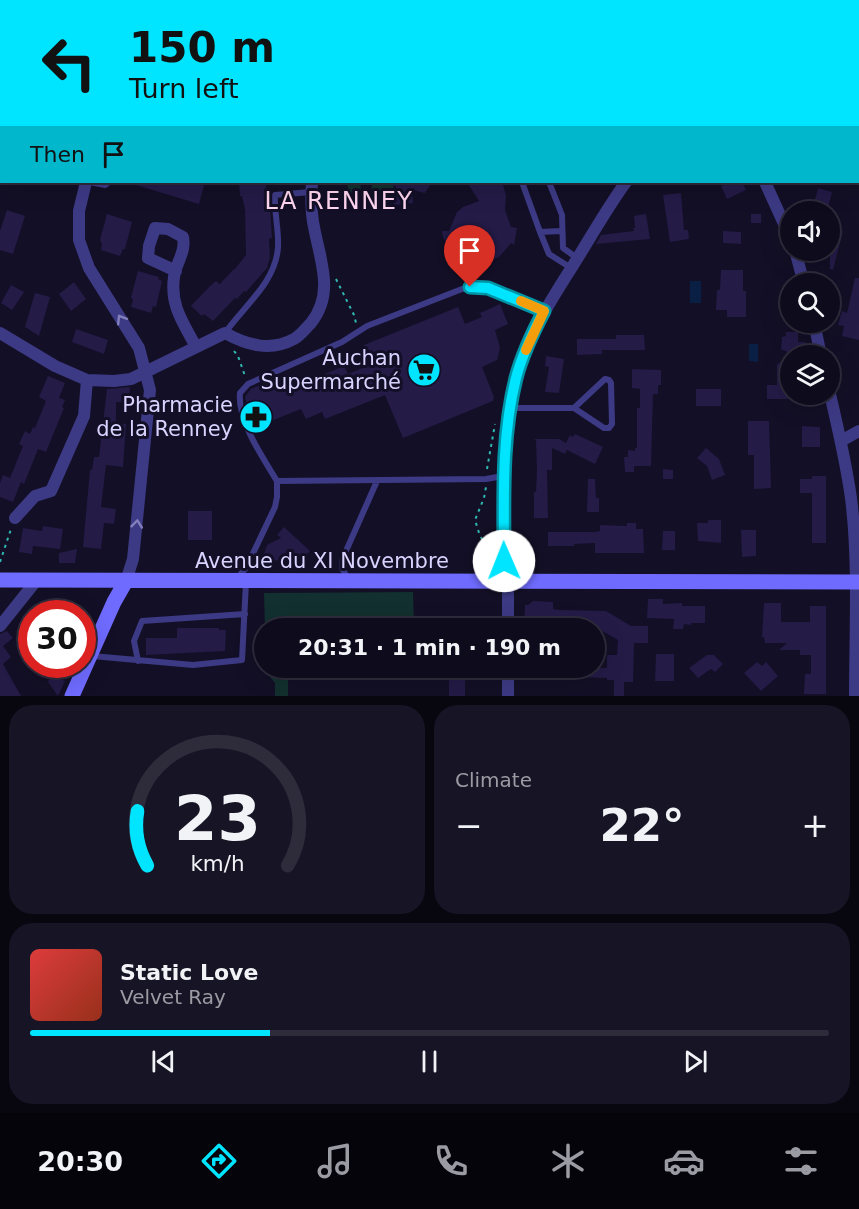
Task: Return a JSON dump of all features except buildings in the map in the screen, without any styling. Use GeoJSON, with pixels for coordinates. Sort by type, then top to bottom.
{"type":"FeatureCollection","features":[{"type":"Feature","properties":{"kind":"main road","name":"Avenue du XI Novembre"},"geometry":{"type":"LineString","coordinates":[[0,580],[508,583],[857,582]]}},
{"type":"Feature","properties":{"kind":"main road"},"geometry":{"type":"LineString","coordinates":[[96,644],[114,602],[126,581]]}},
{"type":"Feature","properties":{"kind":"main road"},"geometry":{"type":"LineString","coordinates":[[72,696],[81,678]]}},
{"type":"Feature","properties":{"kind":"street"},"geometry":{"type":"LineString","coordinates":[[88,183],[79,211],[79,240],[89,268],[139,348],[150,390],[133,559],[126,581]]}},
{"type":"Feature","properties":{"kind":"street"},"geometry":{"type":"LineString","coordinates":[[508,618],[508,583],[504,570],[503,476],[516,379],[525,352],[544,311],[625,183]]}},
{"type":"Feature","properties":{"kind":"street"},"geometry":{"type":"LineString","coordinates":[[765,183],[780,215]]}},
{"type":"Feature","properties":{"kind":"street"},"geometry":{"type":"LineString","coordinates":[[0,333],[55,366],[87,380],[131,379],[221,335],[258,346],[272,346],[288,342],[300,335],[318,314],[323,301],[325,275],[313,225],[312,187]]}},
{"type":"Feature","properties":{"kind":"street"},"geometry":{"type":"LineString","coordinates":[[176,270],[173,303],[196,347]]}},
{"type":"Feature","properties":{"kind":"street"},"geometry":{"type":"LineString","coordinates":[[15,518],[35,496],[51,491],[84,416],[87,380]]}},
{"type":"Feature","properties":{"kind":"street"},"geometry":{"type":"LineString","coordinates":[[833,405],[851,499],[857,582],[855,696]]}},
{"type":"Feature","properties":{"kind":"street"},"geometry":{"type":"LineString","coordinates":[[841,441],[859,431]]}},
{"type":"Feature","properties":{"kind":"street"},"geometry":{"type":"LineString","coordinates":[[0,626],[36,581]]}},
{"type":"Feature","properties":{"kind":"street"},"geometry":{"type":"LineString","coordinates":[[508,678],[508,696]]}},
{"type":"Feature","properties":{"kind":"lane"},"geometry":{"type":"LineString","coordinates":[[522,183],[549,254],[574,263]]}},
{"type":"Feature","properties":{"kind":"lane"},"geometry":{"type":"LineString","coordinates":[[549,183],[562,215],[562,248],[574,263]]}},
{"type":"Feature","properties":{"kind":"lane"},"geometry":{"type":"LineString","coordinates":[[221,335],[262,287],[276,263],[278,245],[275,195],[312,187]]}},
{"type":"Feature","properties":{"kind":"lane"},"geometry":{"type":"LineString","coordinates":[[540,232],[561,231]]}},
{"type":"Feature","properties":{"kind":"lane"},"geometry":{"type":"LineString","coordinates":[[96,657],[193,665],[242,660],[245,614],[240,577],[263,532],[277,497],[277,481],[253,439],[242,409],[240,393],[248,384],[342,342],[367,326],[470,287],[488,288],[544,311]]}},
{"type":"Feature","properties":{"kind":"lane"},"geometry":{"type":"LineString","coordinates":[[511,408],[574,408],[604,428],[609,428],[612,420],[609,380],[604,379],[574,408]]}},
{"type":"Feature","properties":{"kind":"lane"},"geometry":{"type":"LineString","coordinates":[[277,481],[486,479],[503,476]]}},
{"type":"Feature","properties":{"kind":"lane"},"geometry":{"type":"LineString","coordinates":[[352,581],[345,577],[342,560],[377,481]]}},
{"type":"Feature","properties":{"kind":"lane"},"geometry":{"type":"LineString","coordinates":[[138,661],[135,641],[142,621],[245,614]]}},
{"type":"Feature","properties":{"kind":"path"},"geometry":{"type":"LineString","coordinates":[[325,275],[335,277],[354,315],[357,331]]}},
{"type":"Feature","properties":{"kind":"path"},"geometry":{"type":"LineString","coordinates":[[221,335],[238,356],[248,384]]}},
{"type":"Feature","properties":{"kind":"path"},"geometry":{"type":"LineString","coordinates":[[0,562],[15,518]]}},
{"type":"Feature","properties":{"kind":"green space"},"geometry":{"type":"Polygon","coordinates":[[[348,183],[361,183],[360,196],[347,194],[348,183]]]}},
{"type":"Feature","properties":{"kind":"green space"},"geometry":{"type":"Polygon","coordinates":[[[372,183],[394,183],[392,201],[371,199],[372,183]]]}},
{"type":"Feature","properties":{"kind":"green space"},"geometry":{"type":"Polygon","coordinates":[[[413,592],[414,618],[265,618],[264,593],[413,592]]]}},
{"type":"Feature","properties":{"kind":"green space"},"geometry":{"type":"Polygon","coordinates":[[[271,678],[288,678],[288,696],[275,696],[275,683],[271,678]]]}},
{"type":"Feature","properties":{"kind":"water"},"geometry":{"type":"Polygon","coordinates":[[[690,281],[701,281],[701,303],[690,303],[690,281]]]}},
{"type":"Feature","properties":{"kind":"water"},"geometry":{"type":"Polygon","coordinates":[[[749,344],[758,344],[758,362],[749,361],[749,344]]]}},
{"type":"Feature","properties":{"kind":"slow traffic"},"geometry":{"type":"LineString","coordinates":[[521,301],[544,311],[526,350]]}},
{"type":"Feature","properties":{"kind":"place","name":"Auchan Supermarché"},"geometry":{"type":"Point","coordinates":[424,370]}},
{"type":"Feature","properties":{"kind":"place","name":"Pharmacie de la Renney"},"geometry":{"type":"Point","coordinates":[256,417]}},
{"type":"Feature","properties":{"kind":"district","name":"LA RENNEY"},"geometry":{"type":"Point","coordinates":[339,201]}},
{"type":"Feature","properties":{"kind":"route"},"geometry":{"type":"LineString","coordinates":[[470,287],[488,288],[544,311],[534,330],[516,379],[507,430],[503,476],[504,561]]}}]}
